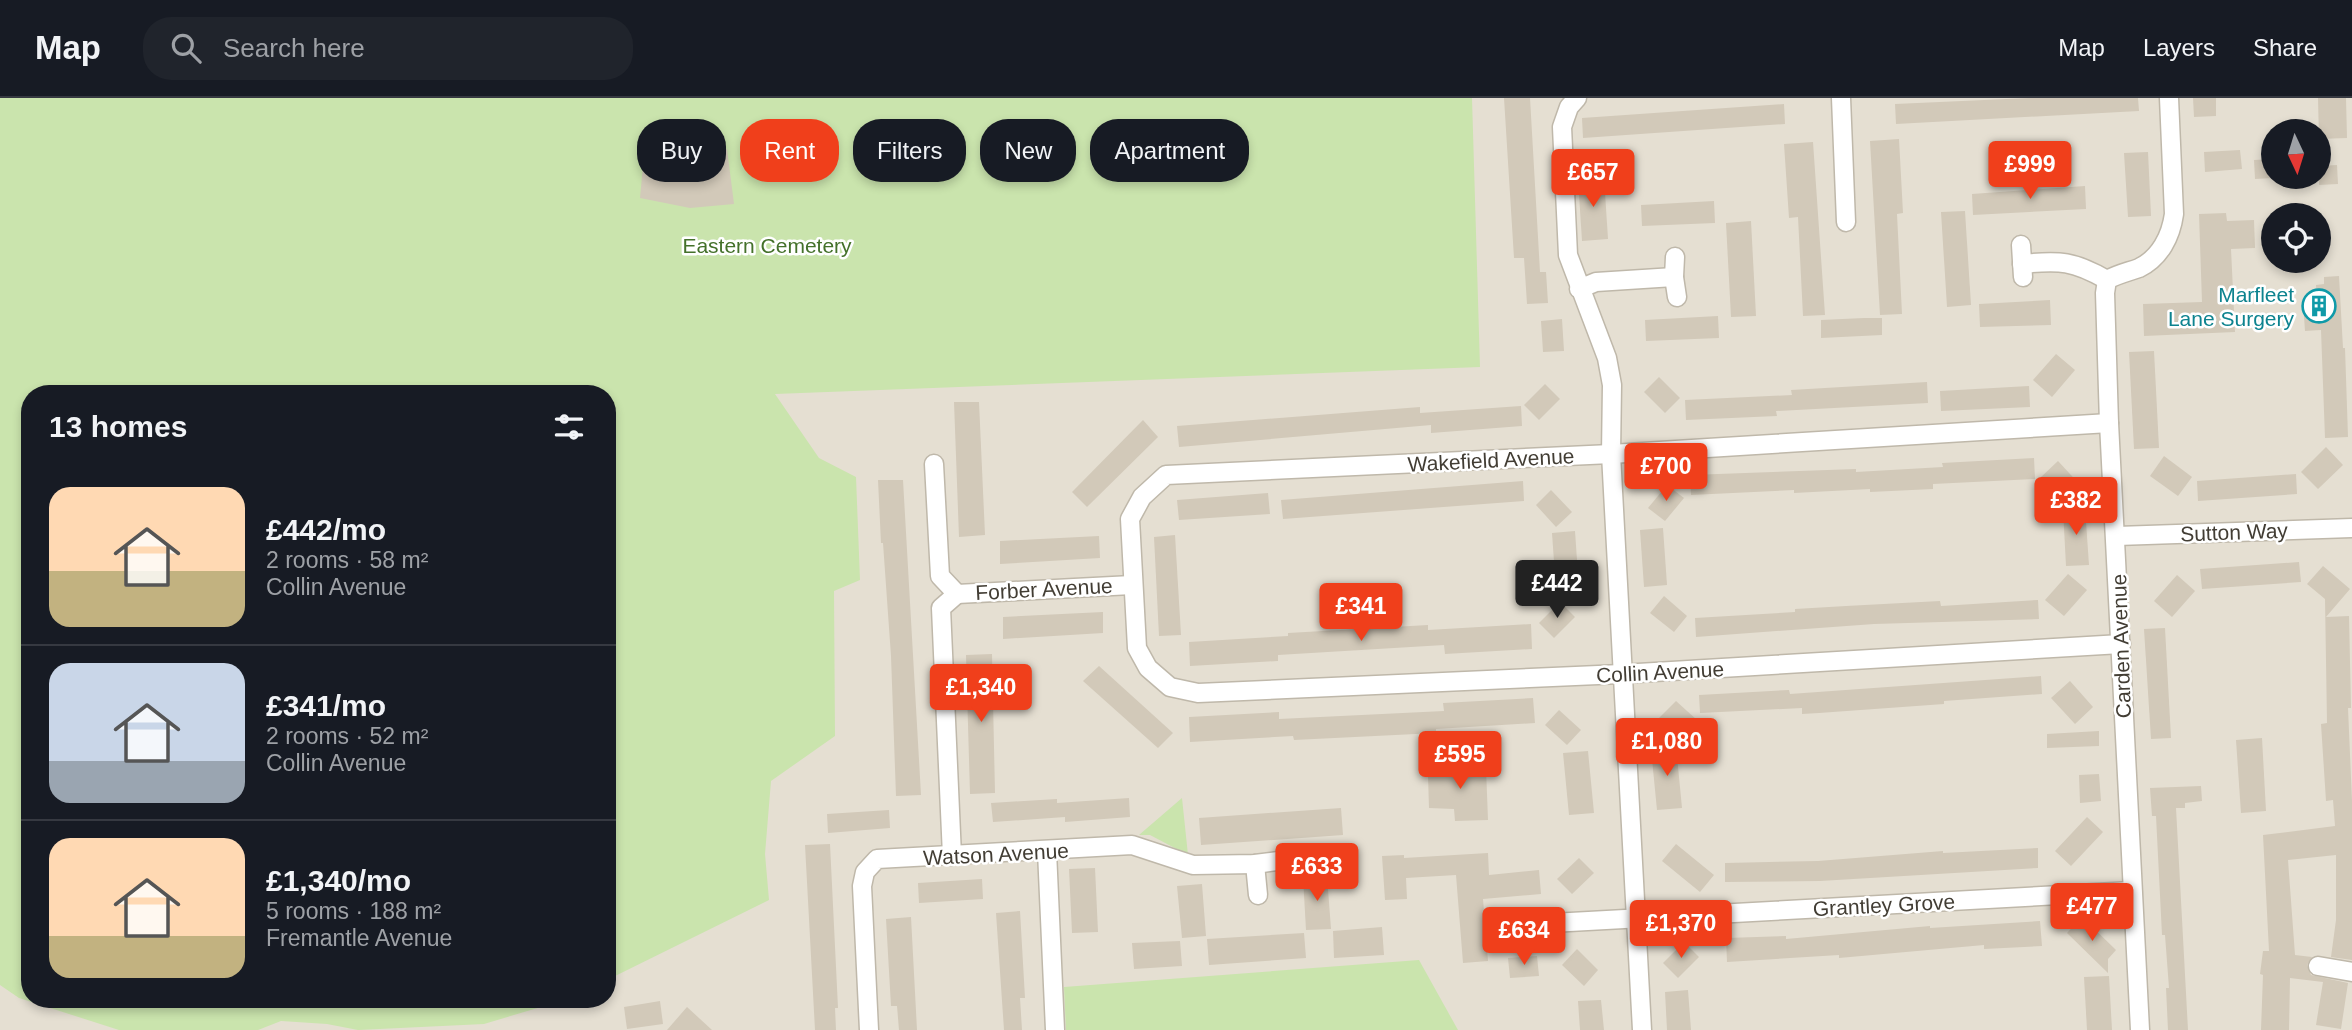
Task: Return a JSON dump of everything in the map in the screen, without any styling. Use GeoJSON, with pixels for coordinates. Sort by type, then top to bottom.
{"type":"FeatureCollection","features":[{"type":"Feature","properties":{"kind":"street"},"geometry":{"type":"LineString","coordinates":[[1577,98],[1569,107],[1562,127],[1568,255],[1579,289],[1603,342],[1612,385],[1611,454],[1621,674],[1642,1030]]}},
{"type":"Feature","properties":{"kind":"street"},"geometry":{"type":"LineString","coordinates":[[1841,98],[1846,222]]}},
{"type":"Feature","properties":{"kind":"street"},"geometry":{"type":"LineString","coordinates":[[2021,245],[2023,271],[2063,262],[2084,267],[2107,280],[2121,272],[2140,267],[2162,248],[2171,233],[2174,214],[2169,98]]}},
{"type":"Feature","properties":{"kind":"street"},"geometry":{"type":"LineString","coordinates":[[1675,257],[1677,297]]}},
{"type":"Feature","properties":{"kind":"street"},"geometry":{"type":"LineString","coordinates":[[1579,289],[1596,282],[1674,277]]}},
{"type":"Feature","properties":{"kind":"street","name":"Carden Avenue"},"geometry":{"type":"LineString","coordinates":[[2107,280],[2105,293],[2109,423],[2117,536],[2140,1030]]}},
{"type":"Feature","properties":{"kind":"street","name":"Wakefield Avenue"},"geometry":{"type":"LineString","coordinates":[[1166,475],[1611,454],[2109,423]]}},
{"type":"Feature","properties":{"kind":"street"},"geometry":{"type":"LineString","coordinates":[[934,464],[940,576],[957,594],[941,608],[952,856]]}},
{"type":"Feature","properties":{"kind":"street","name":"Collin Avenue"},"geometry":{"type":"LineString","coordinates":[[1166,475],[1142,497],[1130,519],[1137,648],[1148,668],[1170,687],[1198,693],[1621,674],[2121,644]]}},
{"type":"Feature","properties":{"kind":"street","name":"Sutton Way"},"geometry":{"type":"LineString","coordinates":[[2117,536],[2352,528]]}},
{"type":"Feature","properties":{"kind":"street","name":"Forber Avenue"},"geometry":{"type":"LineString","coordinates":[[957,594],[1132,585]]}},
{"type":"Feature","properties":{"kind":"street","name":"Watson Avenue"},"geometry":{"type":"LineString","coordinates":[[869,1030],[862,886],[865,872],[877,859],[1132,845],[1194,864],[1255,864]]}},
{"type":"Feature","properties":{"kind":"street"},"geometry":{"type":"LineString","coordinates":[[1046,851],[1055,1030]]}},
{"type":"Feature","properties":{"kind":"street"},"geometry":{"type":"LineString","coordinates":[[1258,895],[1255,864],[1331,853]]}},
{"type":"Feature","properties":{"kind":"street","name":"Grantley Grove"},"geometry":{"type":"LineString","coordinates":[[1516,926],[2132,891]]}},
{"type":"Feature","properties":{"kind":"street"},"geometry":{"type":"LineString","coordinates":[[2318,966],[2352,972]]}},
{"type":"Feature","properties":{"kind":"shaded area"},"geometry":{"type":"Polygon","coordinates":[[[0,98],[2352,98],[2352,1030],[0,1030],[0,98]]]}},
{"type":"Feature","properties":{"kind":"green space","name":"Eastern Cemetery"},"geometry":{"type":"Polygon","coordinates":[[[0,98],[1472,98],[1480,367],[775,394],[819,458],[856,477],[860,580],[834,591],[835,736],[771,781],[765,854],[769,900],[616,976],[616,385],[21,385],[19,998],[0,985],[0,98]]]}},
{"type":"Feature","properties":{"kind":"green space"},"geometry":{"type":"Polygon","coordinates":[[[1182,798],[1188,855],[1150,835],[1139,835],[1182,798]]]}},
{"type":"Feature","properties":{"kind":"green space"},"geometry":{"type":"Polygon","coordinates":[[[1419,960],[1458,1030],[1066,1030],[1064,987],[1419,960]]]}},
{"type":"Feature","properties":{"kind":"green space","name":"Eastern Cemetery"},"geometry":{"type":"Polygon","coordinates":[[[50,1008],[538,1008],[484,1024],[358,1030],[327,1024],[281,1021],[258,1030],[119,1030],[50,1008]]]}},
{"type":"Feature","properties":{"kind":"building"},"geometry":{"type":"Polygon","coordinates":[[[1504,98],[1530,98],[1540,272],[1546,272],[1548,303],[1527,304],[1524,258],[1514,258],[1504,98]]]}},
{"type":"Feature","properties":{"kind":"building"},"geometry":{"type":"Polygon","coordinates":[[[2029,98],[2138,98],[2139,111],[1896,124],[1895,104],[2029,98]]]}},
{"type":"Feature","properties":{"kind":"building"},"geometry":{"type":"Polygon","coordinates":[[[2193,98],[2216,98],[2216,116],[2194,117],[2193,98]]]}},
{"type":"Feature","properties":{"kind":"building"},"geometry":{"type":"Polygon","coordinates":[[[2318,98],[2346,98],[2347,138],[2331,139],[2331,119],[2319,119],[2318,98]]]}},
{"type":"Feature","properties":{"kind":"building"},"geometry":{"type":"Polygon","coordinates":[[[1784,104],[1785,124],[1583,138],[1582,118],[1784,104]]]}},
{"type":"Feature","properties":{"kind":"building"},"geometry":{"type":"Polygon","coordinates":[[[1899,139],[1903,213],[1897,214],[1902,314],[1880,315],[1870,141],[1899,139]]]}},
{"type":"Feature","properties":{"kind":"building"},"geometry":{"type":"Polygon","coordinates":[[[1813,142],[1825,315],[1803,316],[1798,217],[1789,218],[1784,144],[1813,142]]]}},
{"type":"Feature","properties":{"kind":"building"},"geometry":{"type":"Polygon","coordinates":[[[727,149],[734,204],[690,208],[640,198],[641,182],[726,182],[727,149]]]}},
{"type":"Feature","properties":{"kind":"building"},"geometry":{"type":"Polygon","coordinates":[[[2240,150],[2242,169],[2205,172],[2204,152],[2240,150]]]}},
{"type":"Feature","properties":{"kind":"building"},"geometry":{"type":"Polygon","coordinates":[[[2148,152],[2151,216],[2128,217],[2124,153],[2148,152]]]}},
{"type":"Feature","properties":{"kind":"building"},"geometry":{"type":"Polygon","coordinates":[[[2254,160],[2261,160],[2261,179],[2255,179],[2254,160]]]}},
{"type":"Feature","properties":{"kind":"building"},"geometry":{"type":"Polygon","coordinates":[[[2331,165],[2337,165],[2338,184],[2331,184],[2331,165]]]}},
{"type":"Feature","properties":{"kind":"building"},"geometry":{"type":"Polygon","coordinates":[[[1604,177],[1608,239],[1582,241],[1578,179],[1604,177]]]}},
{"type":"Feature","properties":{"kind":"building"},"geometry":{"type":"Polygon","coordinates":[[[2085,186],[2086,209],[1973,215],[1972,194],[2085,186]]]}},
{"type":"Feature","properties":{"kind":"building"},"geometry":{"type":"Polygon","coordinates":[[[1714,201],[1715,223],[1642,226],[1641,205],[1714,201]]]}},
{"type":"Feature","properties":{"kind":"building"},"geometry":{"type":"Polygon","coordinates":[[[1965,211],[1971,305],[1947,307],[1941,212],[1965,211]]]}},
{"type":"Feature","properties":{"kind":"building"},"geometry":{"type":"Polygon","coordinates":[[[2226,213],[2227,221],[2254,220],[2255,248],[2231,249],[2235,332],[2144,336],[2143,304],[2202,302],[2199,214],[2226,213]]]}},
{"type":"Feature","properties":{"kind":"building"},"geometry":{"type":"Polygon","coordinates":[[[1751,221],[1756,316],[1731,317],[1726,223],[1751,221]]]}},
{"type":"Feature","properties":{"kind":"building"},"geometry":{"type":"Polygon","coordinates":[[[2339,276],[2348,437],[2325,438],[2321,330],[2305,331],[2303,302],[2317,301],[2316,285],[2324,284],[2324,277],[2339,276]]]}},
{"type":"Feature","properties":{"kind":"building"},"geometry":{"type":"Polygon","coordinates":[[[2050,300],[2051,325],[1980,327],[1979,304],[2050,300]]]}},
{"type":"Feature","properties":{"kind":"building"},"geometry":{"type":"Polygon","coordinates":[[[1718,316],[1719,338],[1646,341],[1645,320],[1718,316]]]}},
{"type":"Feature","properties":{"kind":"building"},"geometry":{"type":"Polygon","coordinates":[[[1882,318],[1882,335],[1821,338],[1821,320],[1882,318]]]}},
{"type":"Feature","properties":{"kind":"building"},"geometry":{"type":"Polygon","coordinates":[[[1562,319],[1564,351],[1543,352],[1541,321],[1562,319]]]}},
{"type":"Feature","properties":{"kind":"building"},"geometry":{"type":"Polygon","coordinates":[[[2154,351],[2159,448],[2134,449],[2129,352],[2154,351]]]}},
{"type":"Feature","properties":{"kind":"building"},"geometry":{"type":"Polygon","coordinates":[[[2056,354],[2075,370],[2052,397],[2033,380],[2056,354]]]}},
{"type":"Feature","properties":{"kind":"building"},"geometry":{"type":"Polygon","coordinates":[[[1659,377],[1680,398],[1665,413],[1644,392],[1659,377]]]}},
{"type":"Feature","properties":{"kind":"building"},"geometry":{"type":"Polygon","coordinates":[[[1927,382],[1928,403],[1776,411],[1777,416],[1686,420],[1685,400],[1792,395],[1791,390],[1927,382]]]}},
{"type":"Feature","properties":{"kind":"building"},"geometry":{"type":"Polygon","coordinates":[[[1545,384],[1560,399],[1539,420],[1524,405],[1545,384]]]}},
{"type":"Feature","properties":{"kind":"building"},"geometry":{"type":"Polygon","coordinates":[[[2029,386],[2030,407],[1941,411],[1940,391],[2029,386]]]}},
{"type":"Feature","properties":{"kind":"building"},"geometry":{"type":"Polygon","coordinates":[[[954,402],[979,402],[985,535],[959,537],[954,402]]]}},
{"type":"Feature","properties":{"kind":"building"},"geometry":{"type":"Polygon","coordinates":[[[1521,406],[1522,426],[1431,433],[1431,425],[1179,447],[1177,426],[1420,407],[1420,413],[1521,406]]]}},
{"type":"Feature","properties":{"kind":"building"},"geometry":{"type":"Polygon","coordinates":[[[1143,420],[1158,437],[1087,507],[1072,492],[1143,420]]]}},
{"type":"Feature","properties":{"kind":"building"},"geometry":{"type":"Polygon","coordinates":[[[2326,447],[2343,465],[2318,489],[2301,472],[2326,447]]]}},
{"type":"Feature","properties":{"kind":"building"},"geometry":{"type":"Polygon","coordinates":[[[2164,456],[2192,477],[2178,496],[2150,476],[2164,456]]]}},
{"type":"Feature","properties":{"kind":"building"},"geometry":{"type":"Polygon","coordinates":[[[2034,458],[2035,479],[1933,484],[1933,489],[1870,492],[1870,489],[1794,493],[1794,490],[1691,495],[1690,475],[1856,469],[1856,472],[1943,467],[1942,463],[2034,458]]]}},
{"type":"Feature","properties":{"kind":"building"},"geometry":{"type":"Polygon","coordinates":[[[2058,461],[2082,487],[2063,504],[2040,478],[2058,461]]]}},
{"type":"Feature","properties":{"kind":"building"},"geometry":{"type":"Polygon","coordinates":[[[2296,474],[2297,494],[2198,501],[2197,481],[2296,474]]]}},
{"type":"Feature","properties":{"kind":"building"},"geometry":{"type":"Polygon","coordinates":[[[878,480],[903,480],[921,795],[896,796],[891,656],[878,480]]]}},
{"type":"Feature","properties":{"kind":"building"},"geometry":{"type":"Polygon","coordinates":[[[1523,481],[1524,501],[1283,519],[1281,500],[1523,481]]]}},
{"type":"Feature","properties":{"kind":"building"},"geometry":{"type":"Polygon","coordinates":[[[1667,485],[1684,498],[1665,521],[1648,508],[1667,485]]]}},
{"type":"Feature","properties":{"kind":"building"},"geometry":{"type":"Polygon","coordinates":[[[1551,490],[1572,512],[1556,527],[1536,505],[1551,490]]]}},
{"type":"Feature","properties":{"kind":"building"},"geometry":{"type":"Polygon","coordinates":[[[1268,493],[1270,514],[1179,520],[1177,500],[1268,493]]]}},
{"type":"Feature","properties":{"kind":"building"},"geometry":{"type":"Polygon","coordinates":[[[2085,507],[2089,565],[2066,566],[2063,509],[2085,507]]]}},
{"type":"Feature","properties":{"kind":"building"},"geometry":{"type":"Polygon","coordinates":[[[1663,528],[1667,585],[1644,587],[1640,530],[1663,528]]]}},
{"type":"Feature","properties":{"kind":"building"},"geometry":{"type":"Polygon","coordinates":[[[1575,531],[1579,589],[1556,590],[1552,533],[1575,531]]]}},
{"type":"Feature","properties":{"kind":"building"},"geometry":{"type":"Polygon","coordinates":[[[1175,535],[1181,635],[1159,636],[1154,537],[1175,535]]]}},
{"type":"Feature","properties":{"kind":"building"},"geometry":{"type":"Polygon","coordinates":[[[1099,536],[1100,558],[1000,564],[1000,541],[1099,536]]]}},
{"type":"Feature","properties":{"kind":"building"},"geometry":{"type":"Polygon","coordinates":[[[2299,562],[2301,582],[2202,589],[2200,569],[2299,562]]]}},
{"type":"Feature","properties":{"kind":"building"},"geometry":{"type":"Polygon","coordinates":[[[2323,566],[2350,589],[2326,617],[2349,616],[2352,960],[2331,957],[2336,920],[2336,855],[2288,860],[2295,955],[2312,957],[2307,965],[2311,975],[2348,983],[2341,1029],[2316,1025],[2323,982],[2290,978],[2289,1030],[2261,1030],[2263,975],[2260,974],[2263,951],[2269,951],[2263,835],[2335,826],[2333,800],[2326,801],[2321,724],[2327,723],[2325,599],[2307,584],[2323,566]]]}},
{"type":"Feature","properties":{"kind":"building"},"geometry":{"type":"Polygon","coordinates":[[[2068,574],[2087,590],[2064,616],[2045,600],[2068,574]]]}},
{"type":"Feature","properties":{"kind":"building"},"geometry":{"type":"Polygon","coordinates":[[[2177,575],[2195,591],[2172,617],[2154,601],[2177,575]]]}},
{"type":"Feature","properties":{"kind":"building"},"geometry":{"type":"Polygon","coordinates":[[[1664,596],[1687,616],[1674,632],[1650,613],[1664,596]]]}},
{"type":"Feature","properties":{"kind":"building"},"geometry":{"type":"Polygon","coordinates":[[[2038,600],[2039,619],[1874,624],[1696,637],[1695,618],[1940,601],[1941,606],[2038,600]]]}},
{"type":"Feature","properties":{"kind":"building"},"geometry":{"type":"Polygon","coordinates":[[[1560,602],[1575,617],[1554,638],[1539,623],[1560,602]]]}},
{"type":"Feature","properties":{"kind":"building"},"geometry":{"type":"Polygon","coordinates":[[[1103,612],[1103,633],[1003,639],[1003,617],[1103,612]]]}},
{"type":"Feature","properties":{"kind":"building"},"geometry":{"type":"Polygon","coordinates":[[[1531,624],[1532,649],[1445,654],[1444,645],[1278,655],[1278,661],[1190,666],[1189,642],[1428,625],[1428,630],[1531,624]]]}},
{"type":"Feature","properties":{"kind":"building"},"geometry":{"type":"Polygon","coordinates":[[[2165,628],[2171,738],[2151,739],[2144,629],[2165,628]]]}},
{"type":"Feature","properties":{"kind":"building"},"geometry":{"type":"Polygon","coordinates":[[[992,654],[995,793],[970,794],[966,655],[992,654]]]}},
{"type":"Feature","properties":{"kind":"building"},"geometry":{"type":"Polygon","coordinates":[[[1099,666],[1173,733],[1158,748],[1083,681],[1099,666]]]}},
{"type":"Feature","properties":{"kind":"building"},"geometry":{"type":"Polygon","coordinates":[[[2041,676],[2042,694],[1802,714],[1802,708],[1700,713],[1699,695],[1789,690],[1790,694],[2041,676]]]}},
{"type":"Feature","properties":{"kind":"building"},"geometry":{"type":"Polygon","coordinates":[[[2070,681],[2093,707],[2075,724],[2051,698],[2070,681]]]}},
{"type":"Feature","properties":{"kind":"building"},"geometry":{"type":"Polygon","coordinates":[[[1533,698],[1535,723],[1436,729],[1436,733],[1294,740],[1293,736],[1190,742],[1189,717],[1279,712],[1279,719],[1444,711],[1443,703],[1533,698]]]}},
{"type":"Feature","properties":{"kind":"building"},"geometry":{"type":"Polygon","coordinates":[[[1676,701],[1697,720],[1675,741],[1655,722],[1676,701]]]}},
{"type":"Feature","properties":{"kind":"building"},"geometry":{"type":"Polygon","coordinates":[[[1559,710],[1581,730],[1567,745],[1545,725],[1559,710]]]}},
{"type":"Feature","properties":{"kind":"building"},"geometry":{"type":"Polygon","coordinates":[[[2099,731],[2099,746],[2047,748],[2047,734],[2099,731]]]}},
{"type":"Feature","properties":{"kind":"building"},"geometry":{"type":"Polygon","coordinates":[[[2262,738],[2266,811],[2241,813],[2236,740],[2262,738]]]}},
{"type":"Feature","properties":{"kind":"building"},"geometry":{"type":"Polygon","coordinates":[[[1676,746],[1682,808],[1657,810],[1651,749],[1676,746]]]}},
{"type":"Feature","properties":{"kind":"building"},"geometry":{"type":"Polygon","coordinates":[[[1588,751],[1594,813],[1569,815],[1563,753],[1588,751]]]}},
{"type":"Feature","properties":{"kind":"building"},"geometry":{"type":"Polygon","coordinates":[[[1443,762],[1470,762],[1470,768],[1486,768],[1488,820],[1455,821],[1454,809],[1429,808],[1428,776],[1443,775],[1443,762]]]}},
{"type":"Feature","properties":{"kind":"building"},"geometry":{"type":"Polygon","coordinates":[[[2099,774],[2101,801],[2080,803],[2079,775],[2099,774]]]}},
{"type":"Feature","properties":{"kind":"building"},"geometry":{"type":"Polygon","coordinates":[[[2201,786],[2202,801],[2185,803],[2185,808],[2176,808],[2188,1030],[2168,1030],[2166,988],[2169,988],[2165,935],[2162,935],[2156,816],[2152,816],[2150,788],[2201,786]]]}},
{"type":"Feature","properties":{"kind":"building"},"geometry":{"type":"Polygon","coordinates":[[[1129,798],[1130,817],[1065,822],[1065,817],[993,822],[991,803],[1057,799],[1057,803],[1129,798]]]}},
{"type":"Feature","properties":{"kind":"building"},"geometry":{"type":"Polygon","coordinates":[[[1341,808],[1343,835],[1201,845],[1199,818],[1341,808]]]}},
{"type":"Feature","properties":{"kind":"building"},"geometry":{"type":"Polygon","coordinates":[[[889,810],[890,828],[828,833],[827,814],[889,810]]]}},
{"type":"Feature","properties":{"kind":"building"},"geometry":{"type":"Polygon","coordinates":[[[2087,817],[2103,832],[2071,866],[2055,851],[2087,817]]]}},
{"type":"Feature","properties":{"kind":"building"},"geometry":{"type":"Polygon","coordinates":[[[830,844],[838,1008],[835,1008],[836,1030],[815,1030],[805,845],[830,844]]]}},
{"type":"Feature","properties":{"kind":"building"},"geometry":{"type":"Polygon","coordinates":[[[1676,844],[1714,875],[1700,892],[1662,861],[1676,844]]]}},
{"type":"Feature","properties":{"kind":"building"},"geometry":{"type":"Polygon","coordinates":[[[2038,848],[2038,868],[1820,881],[1725,882],[1725,863],[1818,861],[1943,851],[2038,848]]]}},
{"type":"Feature","properties":{"kind":"building"},"geometry":{"type":"Polygon","coordinates":[[[1488,853],[1489,875],[1539,870],[1541,894],[1483,899],[1488,961],[1463,963],[1456,875],[1406,878],[1407,899],[1385,900],[1382,856],[1404,855],[1404,858],[1488,853]]]}},
{"type":"Feature","properties":{"kind":"building"},"geometry":{"type":"Polygon","coordinates":[[[1579,858],[1594,873],[1572,894],[1557,879],[1579,858]]]}},
{"type":"Feature","properties":{"kind":"building"},"geometry":{"type":"Polygon","coordinates":[[[1095,868],[1098,932],[1072,933],[1069,869],[1095,868]]]}},
{"type":"Feature","properties":{"kind":"building"},"geometry":{"type":"Polygon","coordinates":[[[1327,876],[1331,929],[1306,930],[1303,877],[1327,876]]]}},
{"type":"Feature","properties":{"kind":"building"},"geometry":{"type":"Polygon","coordinates":[[[982,879],[983,899],[919,903],[918,883],[982,879]]]}},
{"type":"Feature","properties":{"kind":"building"},"geometry":{"type":"Polygon","coordinates":[[[1202,884],[1206,936],[1182,938],[1177,886],[1202,884]]]}},
{"type":"Feature","properties":{"kind":"building"},"geometry":{"type":"Polygon","coordinates":[[[1020,911],[1025,998],[1020,998],[1022,1030],[1004,1030],[996,913],[1020,911]]]}},
{"type":"Feature","properties":{"kind":"building"},"geometry":{"type":"Polygon","coordinates":[[[911,917],[917,1030],[899,1030],[897,1006],[891,1006],[886,919],[911,917]]]}},
{"type":"Feature","properties":{"kind":"building"},"geometry":{"type":"Polygon","coordinates":[[[2082,917],[2116,950],[2108,959],[2108,973],[2067,933],[2082,917]]]}},
{"type":"Feature","properties":{"kind":"building"},"geometry":{"type":"Polygon","coordinates":[[[2040,921],[2042,946],[1984,949],[1984,945],[1839,958],[1839,955],[1727,962],[1726,938],[1786,936],[1786,939],[1930,926],[2040,921]]]}},
{"type":"Feature","properties":{"kind":"building"},"geometry":{"type":"Polygon","coordinates":[[[1382,927],[1384,955],[1334,958],[1333,931],[1382,927]]]}},
{"type":"Feature","properties":{"kind":"building"},"geometry":{"type":"Polygon","coordinates":[[[1304,933],[1306,958],[1209,965],[1207,939],[1304,933]]]}},
{"type":"Feature","properties":{"kind":"building"},"geometry":{"type":"Polygon","coordinates":[[[1180,941],[1182,966],[1134,969],[1132,943],[1180,941]]]}},
{"type":"Feature","properties":{"kind":"building"},"geometry":{"type":"Polygon","coordinates":[[[1684,942],[1699,957],[1678,978],[1663,963],[1684,942]]]}},
{"type":"Feature","properties":{"kind":"building"},"geometry":{"type":"Polygon","coordinates":[[[1577,949],[1598,970],[1584,986],[1562,965],[1577,949]]]}},
{"type":"Feature","properties":{"kind":"building"},"geometry":{"type":"Polygon","coordinates":[[[1537,956],[1539,976],[1510,978],[1508,958],[1537,956]]]}},
{"type":"Feature","properties":{"kind":"building"},"geometry":{"type":"Polygon","coordinates":[[[2109,976],[2112,1030],[2087,1030],[2084,977],[2109,976]]]}},
{"type":"Feature","properties":{"kind":"building"},"geometry":{"type":"Polygon","coordinates":[[[1688,990],[1691,1030],[1667,1030],[1665,992],[1688,990]]]}},
{"type":"Feature","properties":{"kind":"building"},"geometry":{"type":"Polygon","coordinates":[[[1601,1000],[1604,1030],[1580,1030],[1578,1001],[1601,1000]]]}},
{"type":"Feature","properties":{"kind":"building"},"geometry":{"type":"Polygon","coordinates":[[[660,1001],[663,1024],[627,1029],[624,1007],[660,1001]]]}},
{"type":"Feature","properties":{"kind":"building"},"geometry":{"type":"Polygon","coordinates":[[[687,1007],[712,1030],[667,1030],[687,1007]]]}},
{"type":"Feature","properties":{"kind":"place","name":"Marfleet Lane Surgery"},"geometry":{"type":"Point","coordinates":[2319,306]}}]}
